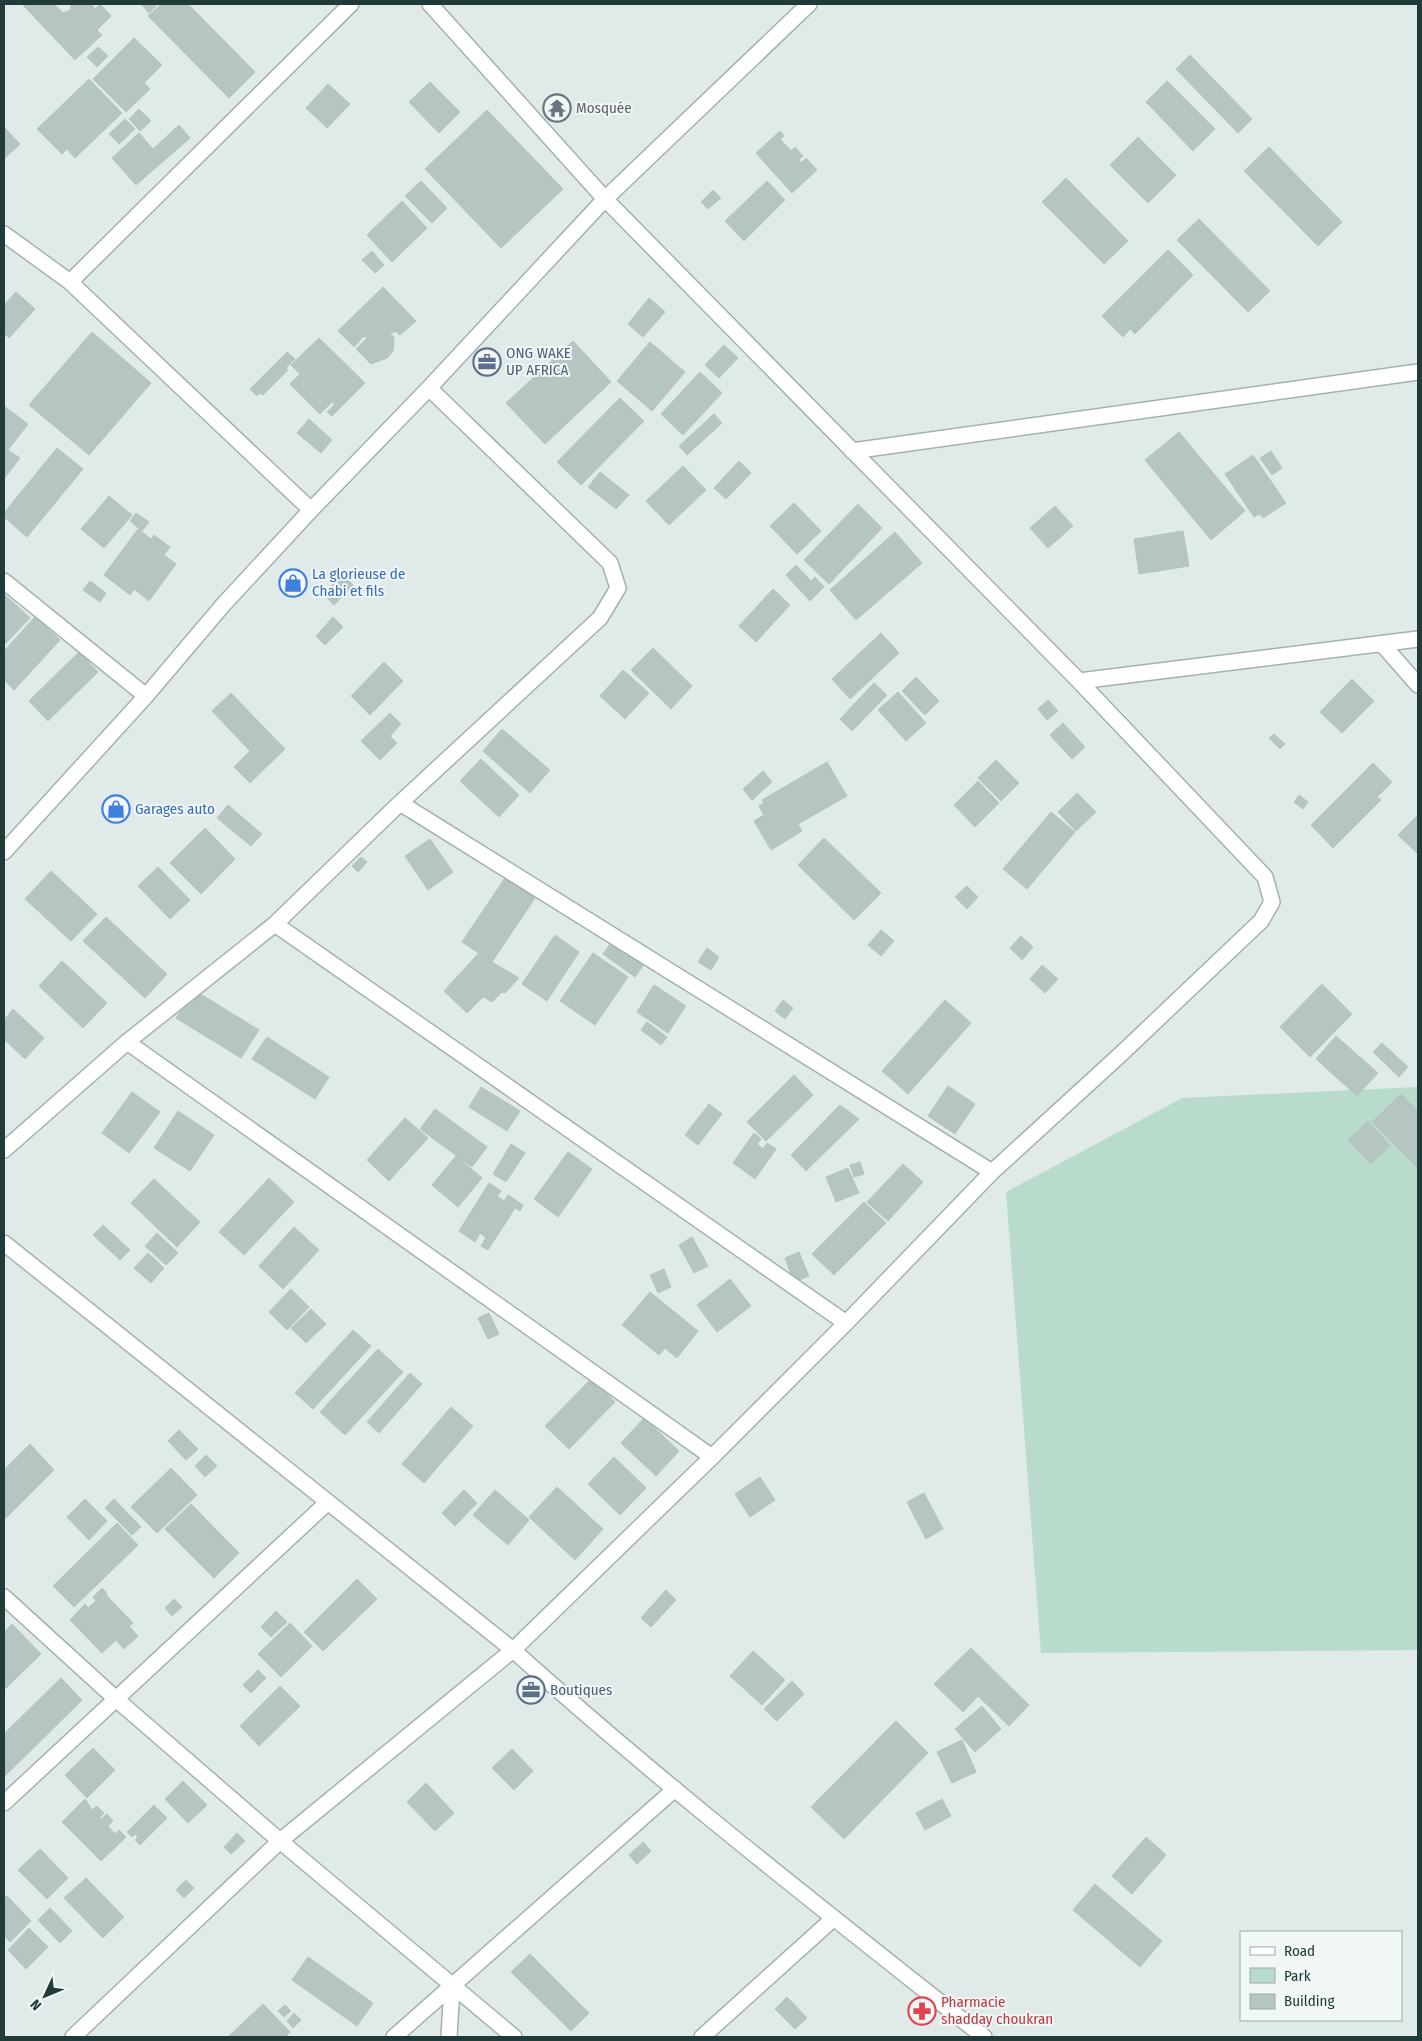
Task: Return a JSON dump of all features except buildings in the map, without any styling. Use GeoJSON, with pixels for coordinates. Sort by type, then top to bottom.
{"type":"FeatureCollection","features":[{"type":"Feature","properties":{"kind":"street"},"geometry":{"type":"LineString","coordinates":[[70,282],[352,4]]}},
{"type":"Feature","properties":{"kind":"street"},"geometry":{"type":"LineString","coordinates":[[73,2037],[280,1841],[513,1650],[712,1457],[846,1323],[992,1172],[1121,1054],[1261,921],[1272,902],[1264,877],[1079,681],[605,199],[430,4]]}},
{"type":"Feature","properties":{"kind":"street"},"geometry":{"type":"LineString","coordinates":[[4,852],[146,696],[224,605],[605,199],[810,4]]}},
{"type":"Feature","properties":{"kind":"street"},"geometry":{"type":"LineString","coordinates":[[4,234],[70,282],[312,510]]}},
{"type":"Feature","properties":{"kind":"street"},"geometry":{"type":"LineString","coordinates":[[852,451],[1418,372]]}},
{"type":"Feature","properties":{"kind":"street"},"geometry":{"type":"LineString","coordinates":[[4,1150],[127,1042],[275,924],[400,803],[600,618],[618,588],[610,563],[429,388]]}},
{"type":"Feature","properties":{"kind":"street"},"geometry":{"type":"LineString","coordinates":[[4,580],[146,696]]}},
{"type":"Feature","properties":{"kind":"street"},"geometry":{"type":"LineString","coordinates":[[1079,681],[1418,639]]}},
{"type":"Feature","properties":{"kind":"street"},"geometry":{"type":"LineString","coordinates":[[1382,644],[1418,685]]}},
{"type":"Feature","properties":{"kind":"street"},"geometry":{"type":"LineString","coordinates":[[400,803],[992,1172]]}},
{"type":"Feature","properties":{"kind":"street"},"geometry":{"type":"LineString","coordinates":[[275,924],[846,1323]]}},
{"type":"Feature","properties":{"kind":"street"},"geometry":{"type":"LineString","coordinates":[[127,1042],[712,1457]]}},
{"type":"Feature","properties":{"kind":"street"},"geometry":{"type":"LineString","coordinates":[[4,1243],[513,1650],[568,1700],[676,1789],[984,2037]]}},
{"type":"Feature","properties":{"kind":"street"},"geometry":{"type":"LineString","coordinates":[[4,1803],[328,1502]]}},
{"type":"Feature","properties":{"kind":"street"},"geometry":{"type":"LineString","coordinates":[[4,1597],[116,1699],[280,1841],[514,2037]]}},
{"type":"Feature","properties":{"kind":"street"},"geometry":{"type":"LineString","coordinates":[[394,2037],[676,1789]]}},
{"type":"Feature","properties":{"kind":"street"},"geometry":{"type":"LineString","coordinates":[[702,2037],[834,1918]]}},
{"type":"Feature","properties":{"kind":"street"},"geometry":{"type":"LineString","coordinates":[[449,2037],[452,1986]]}},
{"type":"Feature","properties":{"kind":"green space"},"geometry":{"type":"Polygon","coordinates":[[[1418,1087],[1418,1650],[1041,1653],[1006,1192],[1182,1098],[1418,1087]]]}},
{"type":"Feature","properties":{"kind":"place","name":"Mosquée"},"geometry":{"type":"Point","coordinates":[557,108]}},
{"type":"Feature","properties":{"kind":"place","name":"ONG WAKE UP AFRICA"},"geometry":{"type":"Point","coordinates":[487,362]}},
{"type":"Feature","properties":{"kind":"place","name":"La glorieuse de Chabi et fils"},"geometry":{"type":"Point","coordinates":[293,583]}},
{"type":"Feature","properties":{"kind":"place","name":"Garages auto"},"geometry":{"type":"Point","coordinates":[116,809]}},
{"type":"Feature","properties":{"kind":"place","name":"Boutiques"},"geometry":{"type":"Point","coordinates":[531,1690]}},
{"type":"Feature","properties":{"kind":"place","name":"Pharmacie shadday choukran"},"geometry":{"type":"Point","coordinates":[922,2011]}}]}
